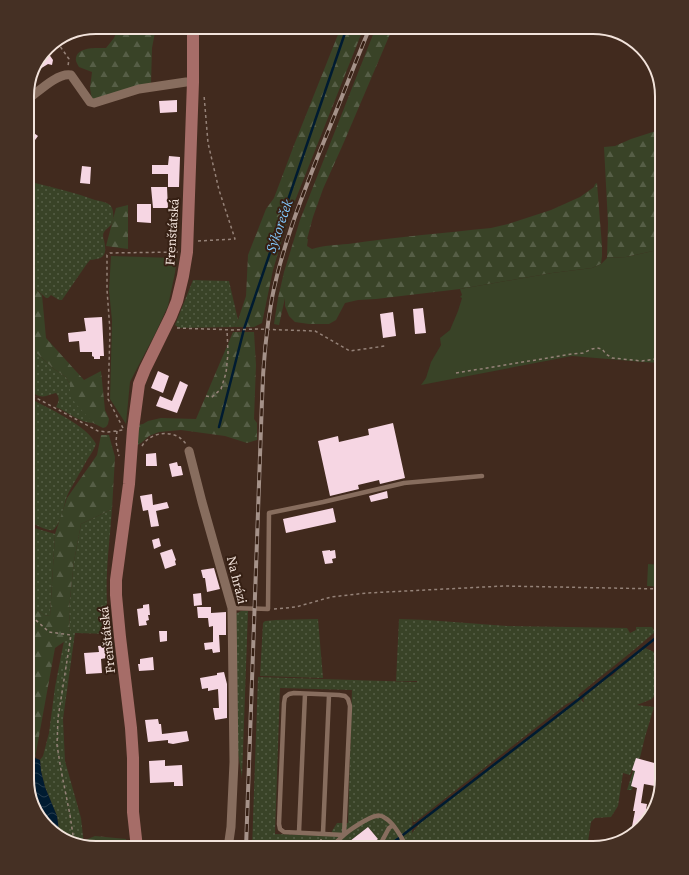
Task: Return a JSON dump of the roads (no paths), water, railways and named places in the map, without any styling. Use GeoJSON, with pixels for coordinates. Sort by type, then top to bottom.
{"type":"FeatureCollection","features":[{"type":"Feature","properties":{"kind":"main road","name":"Frenštátská"},"geometry":{"type":"LineString","coordinates":[[136,841],[133,812],[133,758],[131,728],[116,595],[116,572],[136,448],[129,429],[136,404],[139,384],[141,376],[174,308],[183,276],[187,247],[193,82],[193,34]]}},
{"type":"Feature","properties":{"kind":"street"},"geometry":{"type":"LineString","coordinates":[[34,95],[56,78],[67,74],[71,75],[90,102],[94,104],[139,89],[193,82]]}},
{"type":"Feature","properties":{"kind":"street","name":"Na hrázi"},"geometry":{"type":"LineString","coordinates":[[189,451],[232,608],[234,762],[229,841]]}},
{"type":"Feature","properties":{"kind":"lane"},"geometry":{"type":"LineString","coordinates":[[232,608],[268,609],[269,513],[404,484],[482,476]]}},
{"type":"Feature","properties":{"kind":"lane"},"geometry":{"type":"LineString","coordinates":[[289,694],[345,696],[348,699],[350,706],[344,834],[322,835],[284,832],[280,829],[284,710],[285,697],[289,694]]}},
{"type":"Feature","properties":{"kind":"lane"},"geometry":{"type":"LineString","coordinates":[[299,832],[305,694]]}},
{"type":"Feature","properties":{"kind":"lane"},"geometry":{"type":"LineString","coordinates":[[322,835],[329,695]]}},
{"type":"Feature","properties":{"kind":"lane"},"geometry":{"type":"LineString","coordinates":[[339,841],[344,834],[364,821],[377,816],[386,818],[404,841]]}},
{"type":"Feature","properties":{"kind":"lane"},"geometry":{"type":"LineString","coordinates":[[382,841],[389,828],[392,826]]}},
{"type":"Feature","properties":{"kind":"water"},"geometry":{"type":"Polygon","coordinates":[[[34,756],[35,758],[40,760],[45,787],[57,816],[59,829],[49,820],[37,799],[34,779],[34,756]]]}},
{"type":"Feature","properties":{"kind":"waterway","name":"Sýkoreček"},"geometry":{"type":"LineString","coordinates":[[219,427],[244,329],[345,34]]}},
{"type":"Feature","properties":{"kind":"waterway"},"geometry":{"type":"LineString","coordinates":[[395,841],[655,639]]}},
{"type":"Feature","properties":{"kind":"railway"},"geometry":{"type":"LineString","coordinates":[[246,841],[262,387],[270,310],[281,260],[293,223],[367,34]]}}]}
